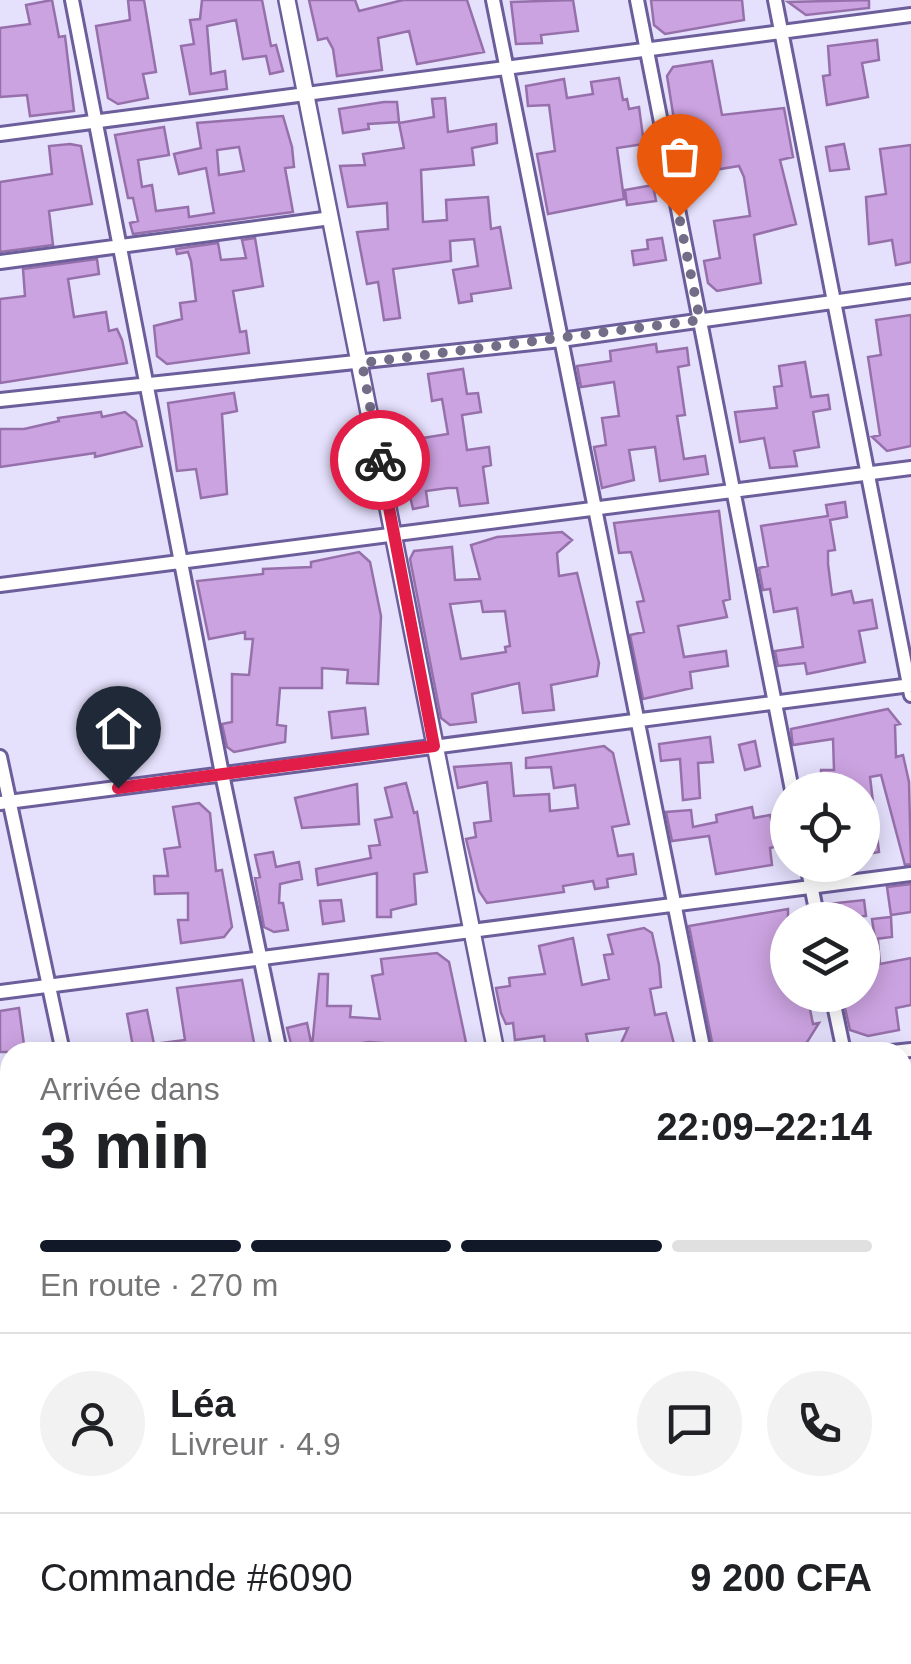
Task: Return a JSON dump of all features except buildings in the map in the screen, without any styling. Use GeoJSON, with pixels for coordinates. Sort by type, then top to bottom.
{"type":"FeatureCollection","features":[{"type":"Feature","properties":{"kind":"street"},"geometry":{"type":"LineString","coordinates":[[72,0],[144,382],[278,1042]]}},
{"type":"Feature","properties":{"kind":"street"},"geometry":{"type":"LineString","coordinates":[[287,0],[494,1042]]}},
{"type":"Feature","properties":{"kind":"street"},"geometry":{"type":"LineString","coordinates":[[493,0],[702,1042]]}},
{"type":"Feature","properties":{"kind":"street"},"geometry":{"type":"LineString","coordinates":[[637,0],[789,772]]}},
{"type":"Feature","properties":{"kind":"street"},"geometry":{"type":"LineString","coordinates":[[5,802],[910,688],[775,0]]}},
{"type":"Feature","properties":{"kind":"street"},"geometry":{"type":"LineString","coordinates":[[0,134],[911,15]]}},
{"type":"Feature","properties":{"kind":"street"},"geometry":{"type":"LineString","coordinates":[[0,262],[331,218]]}},
{"type":"Feature","properties":{"kind":"street"},"geometry":{"type":"LineString","coordinates":[[0,400],[561,340],[911,291]]}},
{"type":"Feature","properties":{"kind":"street"},"geometry":{"type":"LineString","coordinates":[[0,585],[911,468]]}},
{"type":"Feature","properties":{"kind":"street"},"geometry":{"type":"LineString","coordinates":[[0,757],[5,802],[62,1042]]}},
{"type":"Feature","properties":{"kind":"street"},"geometry":{"type":"LineString","coordinates":[[0,992],[911,874]]}},
{"type":"Feature","properties":{"kind":"street"},"geometry":{"type":"LineString","coordinates":[[810,882],[814,902]]}},
{"type":"Feature","properties":{"kind":"street"},"geometry":{"type":"LineString","coordinates":[[836,1012],[842,1042]]}},
{"type":"Feature","properties":{"kind":"way so far"},"geometry":{"type":"LineString","coordinates":[[380,460],[362,363],[700,320],[679,216]]}},
{"type":"Feature","properties":{"kind":"route"},"geometry":{"type":"LineString","coordinates":[[118,788],[434,746],[380,460]]}}]}
